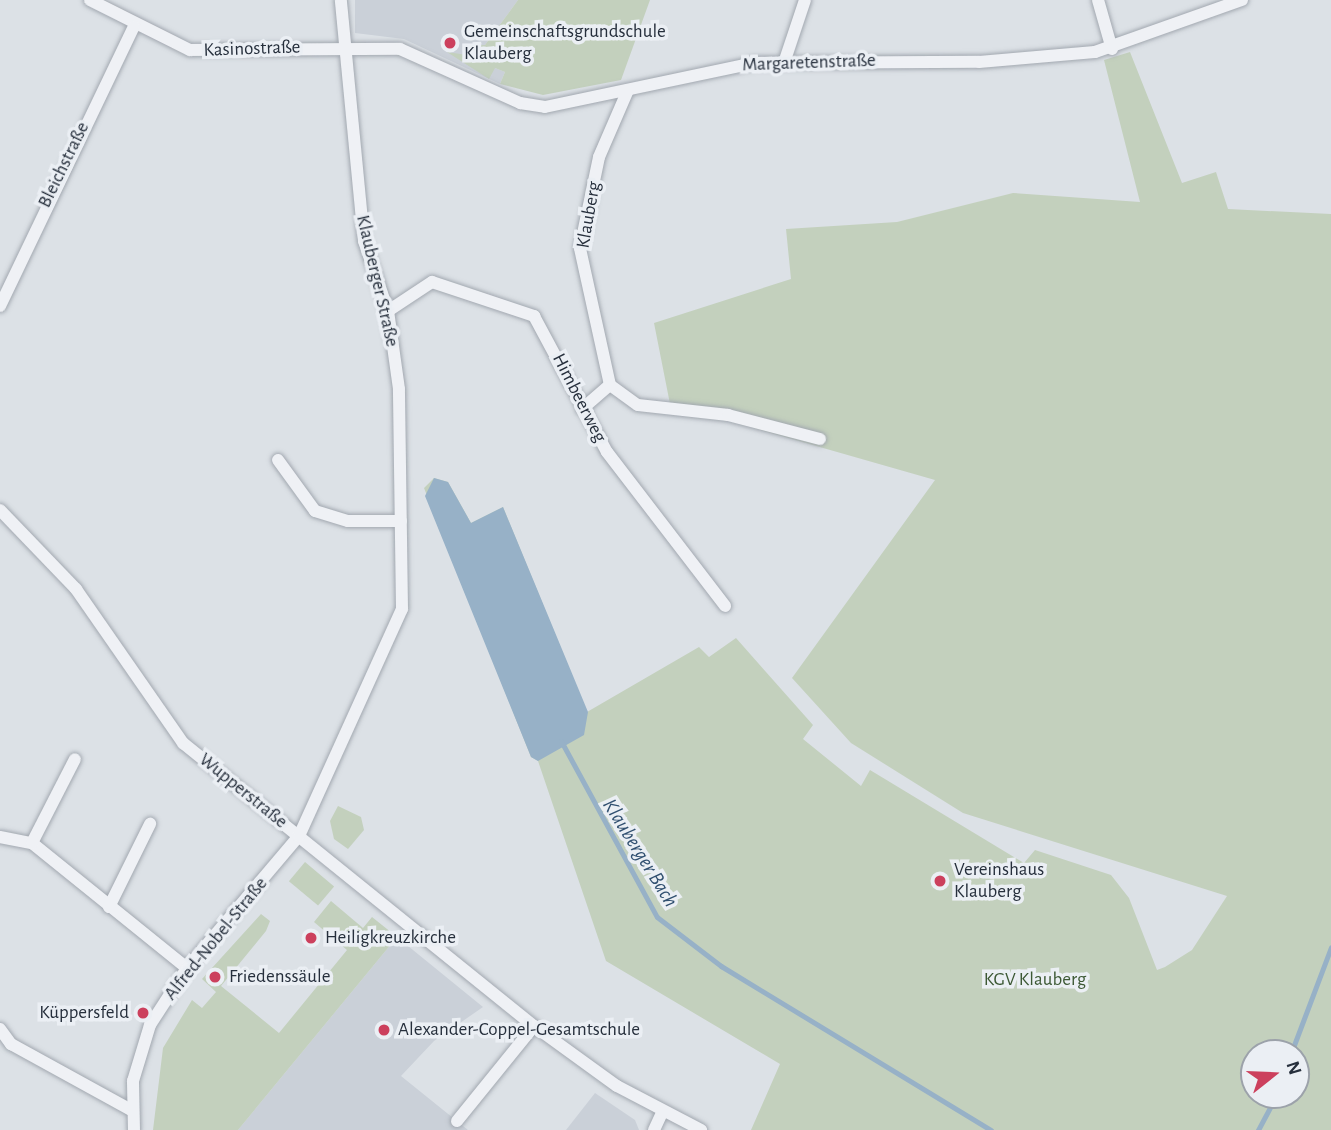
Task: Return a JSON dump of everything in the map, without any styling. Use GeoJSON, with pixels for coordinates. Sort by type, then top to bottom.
{"type":"FeatureCollection","features":[{"type":"Feature","properties":{"kind":"street","name":"Kasinostraße"},"geometry":{"type":"LineString","coordinates":[[90,0],[134,26],[190,50],[342,45]]}},
{"type":"Feature","properties":{"kind":"street","name":"Klauberger Straße"},"geometry":{"type":"LineString","coordinates":[[299,836],[402,609],[399,389],[388,311],[364,241],[342,45],[341,0]]}},
{"type":"Feature","properties":{"kind":"street"},"geometry":{"type":"LineString","coordinates":[[785,60],[805,0]]}},
{"type":"Feature","properties":{"kind":"street"},"geometry":{"type":"LineString","coordinates":[[1098,0],[1112,49]]}},
{"type":"Feature","properties":{"kind":"street","name":"Margaretenstraße"},"geometry":{"type":"LineString","coordinates":[[342,45],[422,56],[520,103],[545,107],[628,90],[690,73],[785,60],[979,62],[1095,52],[1112,49],[1206,6],[1242,0]]}},
{"type":"Feature","properties":{"kind":"street","name":"Bleichstraße"},"geometry":{"type":"LineString","coordinates":[[0,306],[134,26]]}},
{"type":"Feature","properties":{"kind":"street","name":"Klauberg"},"geometry":{"type":"LineString","coordinates":[[610,385],[580,248],[599,157],[628,90]]}},
{"type":"Feature","properties":{"kind":"street","name":"Himbeerweg"},"geometry":{"type":"LineString","coordinates":[[388,311],[432,282],[524,309],[540,325],[607,452],[725,607]]}},
{"type":"Feature","properties":{"kind":"street"},"geometry":{"type":"LineString","coordinates":[[582,409],[610,385],[638,405],[728,415],[820,439]]}},
{"type":"Feature","properties":{"kind":"street"},"geometry":{"type":"LineString","coordinates":[[278,460],[315,511],[348,521],[401,521]]}},
{"type":"Feature","properties":{"kind":"street","name":"Wupperstraße"},"geometry":{"type":"LineString","coordinates":[[0,510],[76,589],[183,743],[534,1026],[662,1113],[701,1130]]}},
{"type":"Feature","properties":{"kind":"street"},"geometry":{"type":"LineString","coordinates":[[32,843],[75,759]]}},
{"type":"Feature","properties":{"kind":"street"},"geometry":{"type":"LineString","coordinates":[[109,906],[150,824]]}},
{"type":"Feature","properties":{"kind":"street","name":"Alfred-Nobel-Straße"},"geometry":{"type":"LineString","coordinates":[[134,1130],[131,1110],[150,1025],[187,968],[299,836]]}},
{"type":"Feature","properties":{"kind":"street"},"geometry":{"type":"LineString","coordinates":[[0,837],[32,843],[187,968]]}},
{"type":"Feature","properties":{"kind":"street"},"geometry":{"type":"LineString","coordinates":[[457,1121],[534,1026]]}},
{"type":"Feature","properties":{"kind":"street"},"geometry":{"type":"LineString","coordinates":[[0,1030],[11,1044],[131,1110]]}},
{"type":"Feature","properties":{"kind":"street"},"geometry":{"type":"LineString","coordinates":[[654,1130],[662,1113]]}},
{"type":"Feature","properties":{"kind":"shaded area","name":"Gemeinschaftsgrundschule Klauberg"},"geometry":{"type":"Polygon","coordinates":[[[355,0],[518,0],[485,45],[495,68],[505,72],[500,84],[404,39],[355,33],[355,0]]]}},
{"type":"Feature","properties":{"kind":"shaded area","name":"Alexander-Coppel-Gesamtschule"},"geometry":{"type":"Polygon","coordinates":[[[397,937],[483,1007],[434,1041],[401,1076],[468,1130],[238,1130],[397,937]]]}},
{"type":"Feature","properties":{"kind":"shaded area","name":"Alexander-Coppel-Gesamtschule"},"geometry":{"type":"Polygon","coordinates":[[[595,1093],[635,1120],[639,1130],[566,1130],[595,1093]]]}},
{"type":"Feature","properties":{"kind":"green space"},"geometry":{"type":"Polygon","coordinates":[[[518,0],[650,0],[621,80],[543,95],[500,84],[505,72],[495,68],[489,79],[447,52],[467,55],[471,46],[485,45],[518,0]]]}},
{"type":"Feature","properties":{"kind":"green space","name":"KGV Klauberg"},"geometry":{"type":"Polygon","coordinates":[[[1130,52],[1182,183],[1216,172],[1228,209],[1331,214],[1331,1130],[751,1130],[780,1064],[606,961],[538,761],[531,757],[424,488],[434,478],[448,482],[471,523],[503,507],[587,712],[699,647],[709,657],[736,638],[813,725],[803,739],[861,786],[870,770],[1024,863],[1035,850],[1111,875],[1129,898],[1157,970],[1165,967],[1192,950],[1227,896],[963,813],[851,743],[792,678],[935,480],[670,404],[654,323],[791,279],[786,229],[897,222],[1013,193],[1140,202],[1104,60],[1130,52]]]}},
{"type":"Feature","properties":{"kind":"green space"},"geometry":{"type":"Polygon","coordinates":[[[338,806],[361,817],[364,830],[348,849],[334,839],[330,821],[338,806]]]}},
{"type":"Feature","properties":{"kind":"green space"},"geometry":{"type":"Polygon","coordinates":[[[305,862],[334,886],[318,906],[289,881],[305,862]]]}},
{"type":"Feature","properties":{"kind":"green space"},"geometry":{"type":"Polygon","coordinates":[[[331,901],[363,928],[372,917],[397,937],[238,1130],[153,1130],[163,1048],[192,1000],[202,1008],[216,992],[202,979],[261,914],[270,921],[266,931],[221,986],[279,1033],[347,950],[314,922],[331,901]]]}},
{"type":"Feature","properties":{"kind":"water"},"geometry":{"type":"Polygon","coordinates":[[[434,478],[448,482],[471,523],[503,507],[588,712],[584,735],[538,761],[531,757],[425,496],[434,478]]]}},
{"type":"Feature","properties":{"kind":"waterway","name":"Klauberger Bach"},"geometry":{"type":"LineString","coordinates":[[561,741],[657,917],[721,966],[991,1130]]}},
{"type":"Feature","properties":{"kind":"waterway"},"geometry":{"type":"LineString","coordinates":[[1296,1039],[1331,947]]}},
{"type":"Feature","properties":{"kind":"waterway"},"geometry":{"type":"LineString","coordinates":[[1258,1130],[1269,1109]]}},
{"type":"Feature","properties":{"kind":"place","name":"Gemeinschaftsgrundschule Klauberg"},"geometry":{"type":"Point","coordinates":[450,43]}},
{"type":"Feature","properties":{"kind":"place","name":"Vereinshaus Klauberg"},"geometry":{"type":"Point","coordinates":[940,881]}},
{"type":"Feature","properties":{"kind":"place","name":"Heiligkreuzkirche"},"geometry":{"type":"Point","coordinates":[311,938]}},
{"type":"Feature","properties":{"kind":"place","name":"Friedenssäule"},"geometry":{"type":"Point","coordinates":[215,977]}},
{"type":"Feature","properties":{"kind":"place","name":"Küppersfeld"},"geometry":{"type":"Point","coordinates":[143,1013]}},
{"type":"Feature","properties":{"kind":"place","name":"Alexander-Coppel-Gesamtschule"},"geometry":{"type":"Point","coordinates":[384,1030]}}]}
